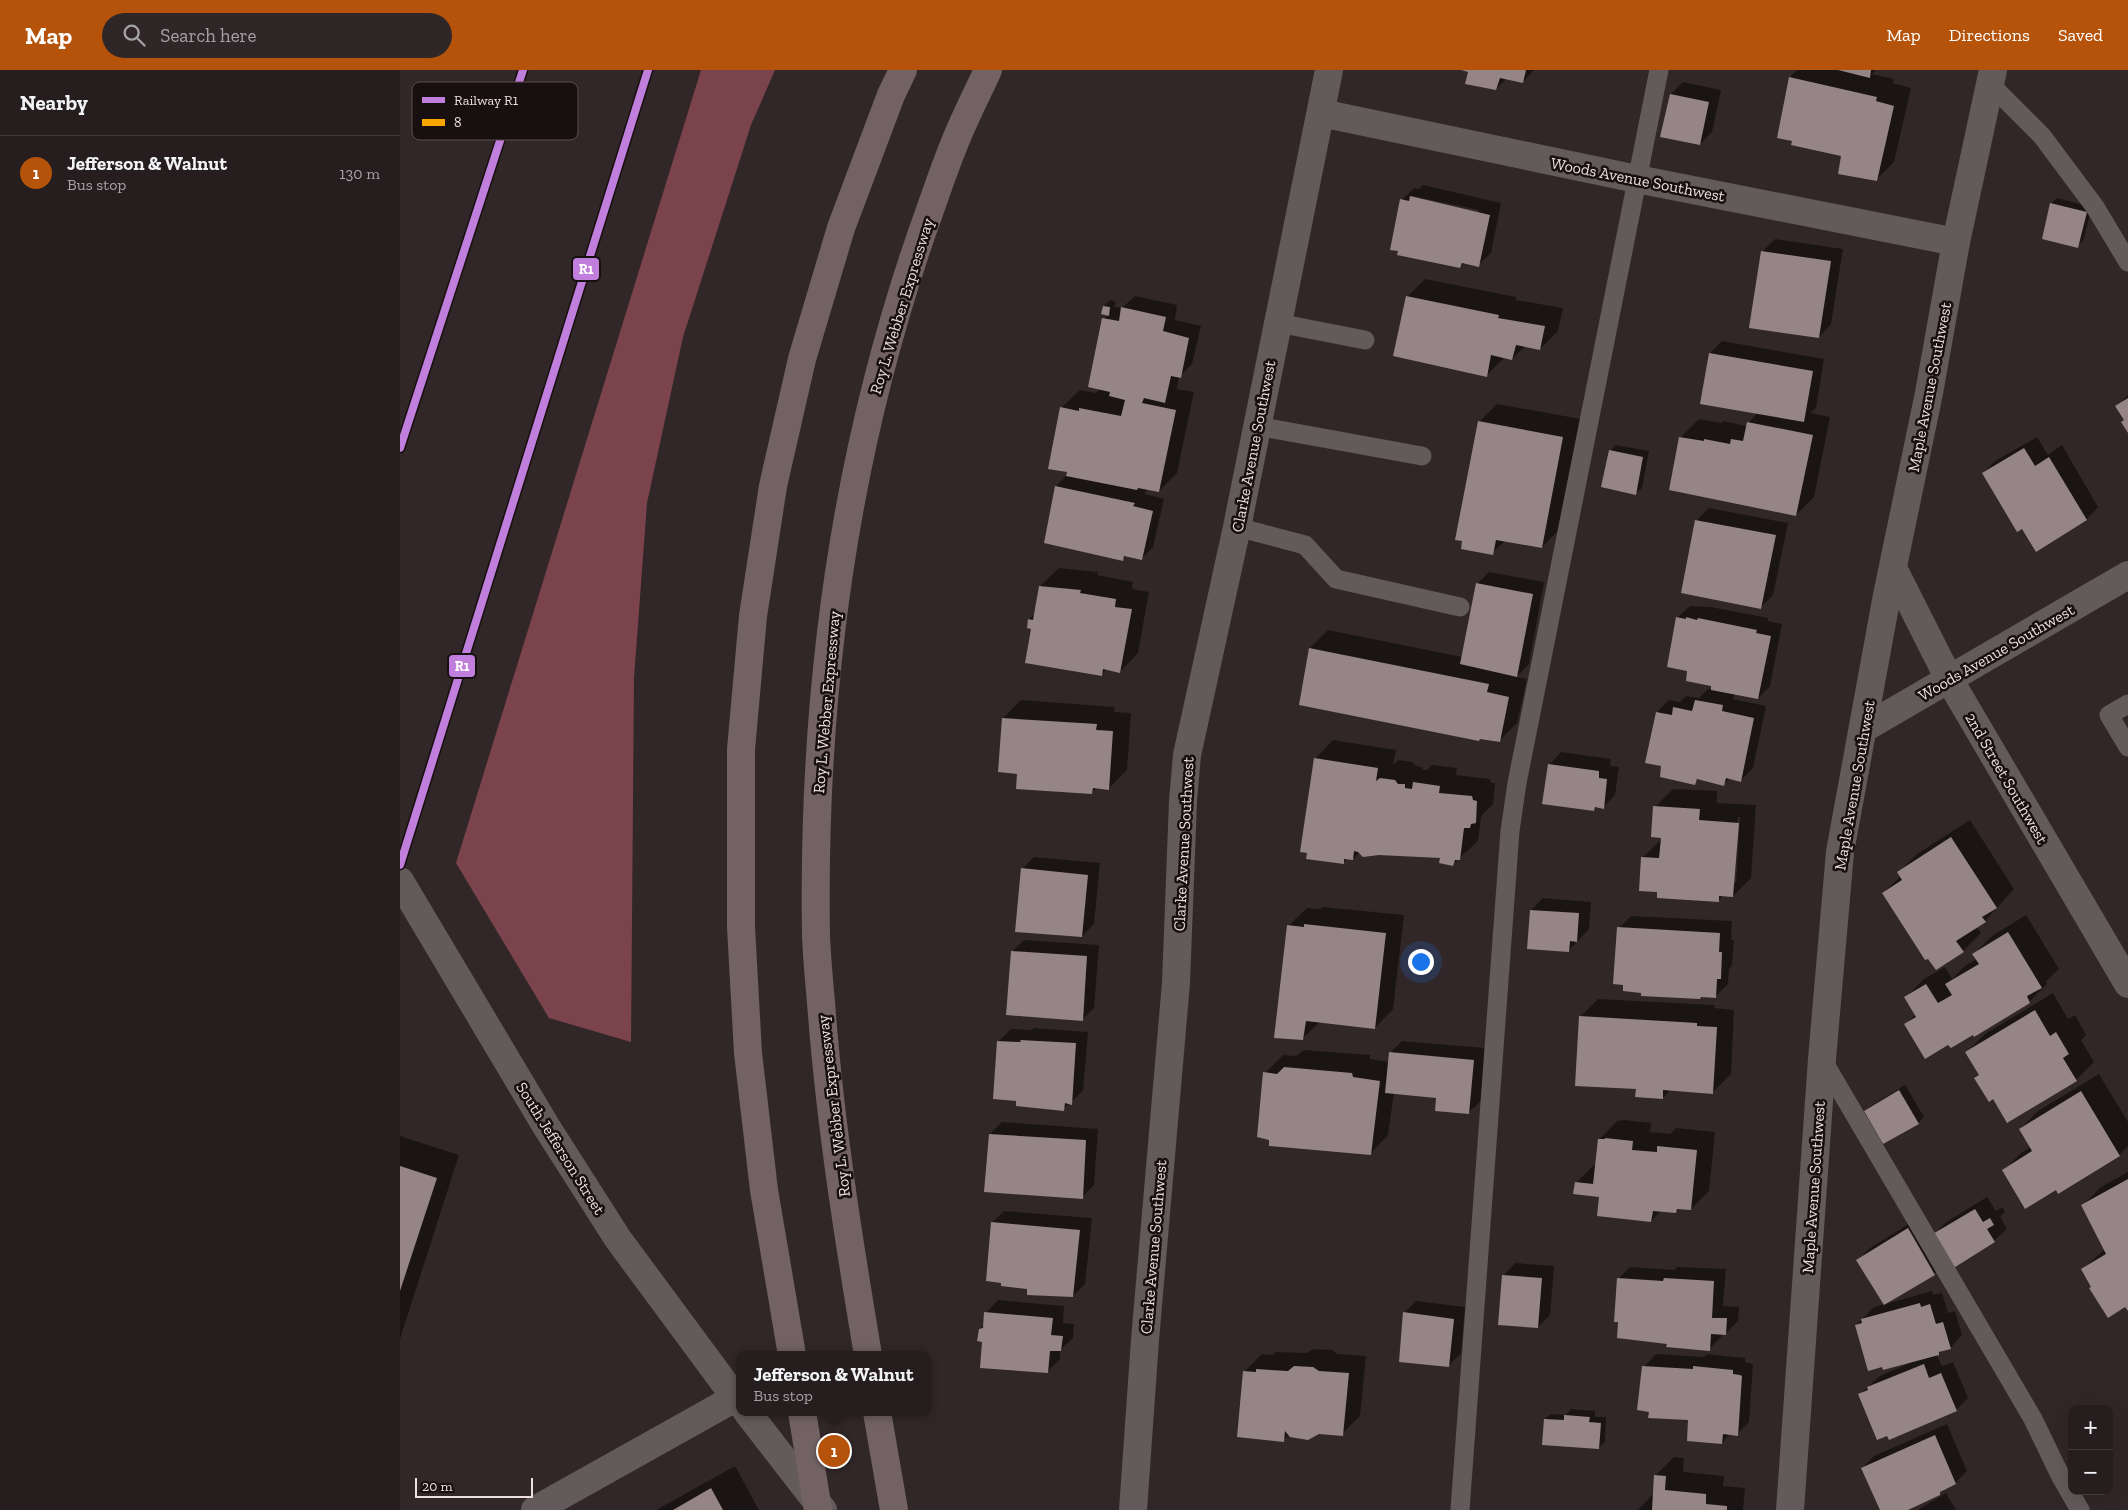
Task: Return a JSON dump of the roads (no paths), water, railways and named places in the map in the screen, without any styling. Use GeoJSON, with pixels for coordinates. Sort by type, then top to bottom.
{"type":"FeatureCollection","features":[{"type":"Feature","properties":{"kind":"highway"},"geometry":{"type":"LineString","coordinates":[[791,1351],[764,1190],[748,1053],[740,927],[741,750],[753,616],[773,486],[802,359],[841,228],[891,95],[903,70]]}},
{"type":"Feature","properties":{"kind":"highway","name":"Roy L. Webber Expressway"},"geometry":{"type":"LineString","coordinates":[[867,1351],[849,1244],[826,1073],[816,939],[817,781],[828,652],[851,493],[881,362],[911,264],[952,151],[988,70]]}},
{"type":"Feature","properties":{"kind":"highway"},"geometry":{"type":"LineString","coordinates":[[803,1416],[818,1510]]}},
{"type":"Feature","properties":{"kind":"highway"},"geometry":{"type":"LineString","coordinates":[[878,1416],[894,1510]]}},
{"type":"Feature","properties":{"kind":"street","name":"Clarke Avenue Southwest"},"geometry":{"type":"LineString","coordinates":[[1133,1510],[1146,1330],[1176,983],[1186,755],[1237,528],[1329,70]]}},
{"type":"Feature","properties":{"kind":"street","name":"Maple Avenue Southwest"},"geometry":{"type":"LineString","coordinates":[[1790,1510],[1822,1059],[1840,852],[1893,568],[1929,393],[1956,242],[1991,77]]}},
{"type":"Feature","properties":{"kind":"street","name":"Woods Avenue Southwest"},"geometry":{"type":"LineString","coordinates":[[1321,113],[1638,179],[1956,242]]}},
{"type":"Feature","properties":{"kind":"street","name":"2nd Street Southwest"},"geometry":{"type":"LineString","coordinates":[[1893,568],[1949,679],[2128,984]]}},
{"type":"Feature","properties":{"kind":"street","name":"Woods Avenue Southwest"},"geometry":{"type":"LineString","coordinates":[[1863,729],[2128,575]]}},
{"type":"Feature","properties":{"kind":"street","name":"South Jefferson Street"},"geometry":{"type":"LineString","coordinates":[[400,881],[546,1126],[618,1239],[736,1398]]}},
{"type":"Feature","properties":{"kind":"street"},"geometry":{"type":"LineString","coordinates":[[535,1510],[736,1408]]}},
{"type":"Feature","properties":{"kind":"street","name":"South Jefferson Street"},"geometry":{"type":"LineString","coordinates":[[750,1416],[823,1510]]}},
{"type":"Feature","properties":{"kind":"lane"},"geometry":{"type":"LineString","coordinates":[[1460,1510],[1512,821],[1519,773],[1659,70]]}},
{"type":"Feature","properties":{"kind":"lane"},"geometry":{"type":"LineString","coordinates":[[1991,77],[2042,136],[2095,207],[2128,262]]}},
{"type":"Feature","properties":{"kind":"lane"},"geometry":{"type":"LineString","coordinates":[[1278,323],[1365,340]]}},
{"type":"Feature","properties":{"kind":"lane"},"geometry":{"type":"LineString","coordinates":[[1257,426],[1422,456]]}},
{"type":"Feature","properties":{"kind":"lane"},"geometry":{"type":"LineString","coordinates":[[1237,528],[1305,545],[1336,579],[1460,607]]}},
{"type":"Feature","properties":{"kind":"lane"},"geometry":{"type":"LineString","coordinates":[[2128,704],[2109,715],[2128,747]]}},
{"type":"Feature","properties":{"kind":"lane"},"geometry":{"type":"LineString","coordinates":[[1822,1059],[2032,1418],[2061,1477],[2080,1510]]}},
{"type":"Feature","properties":{"kind":"rail line","name":"R1"},"geometry":{"type":"LineString","coordinates":[[519,82],[523,70]]}},
{"type":"Feature","properties":{"kind":"rail line","name":"R1"},"geometry":{"type":"LineString","coordinates":[[400,865],[648,70]]}},
{"type":"Feature","properties":{"kind":"rail line","name":"R1"},"geometry":{"type":"LineString","coordinates":[[400,448],[500,140]]}},
{"type":"Feature","properties":{"kind":"place","name":"Jefferson & Walnut"},"geometry":{"type":"Point","coordinates":[834,1451]}}]}
